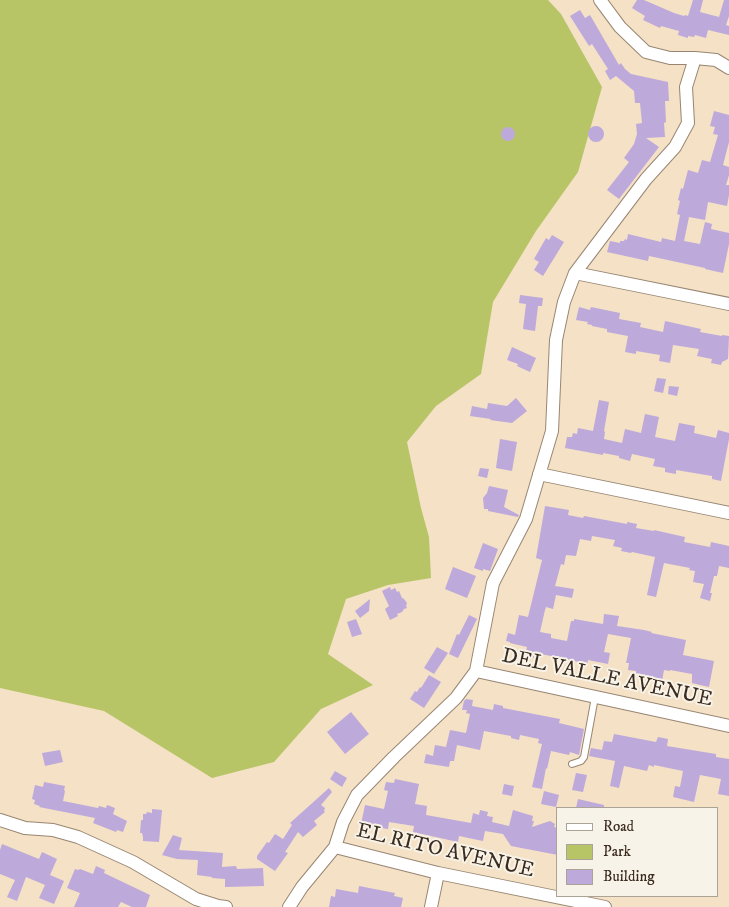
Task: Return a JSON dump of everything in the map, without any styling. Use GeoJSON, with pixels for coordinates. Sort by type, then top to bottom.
{"type":"FeatureCollection","features":[{"type":"Feature","properties":{"kind":"street"},"geometry":{"type":"LineString","coordinates":[[600,0],[620,26],[646,52],[670,58],[716,60],[729,68]]}},
{"type":"Feature","properties":{"kind":"street"},"geometry":{"type":"LineString","coordinates":[[289,907],[335,847],[343,822],[357,795],[456,698],[476,671],[493,583],[526,519],[552,431],[556,340],[564,302],[575,272],[646,179],[675,147],[688,123],[686,87],[696,58]]}},
{"type":"Feature","properties":{"kind":"street"},"geometry":{"type":"LineString","coordinates":[[575,272],[729,304]]}},
{"type":"Feature","properties":{"kind":"street"},"geometry":{"type":"LineString","coordinates":[[539,474],[729,513]]}},
{"type":"Feature","properties":{"kind":"street","name":"DEL VALLE AVENUE"},"geometry":{"type":"LineString","coordinates":[[476,671],[729,726]]}},
{"type":"Feature","properties":{"kind":"street"},"geometry":{"type":"LineString","coordinates":[[0,820],[26,828],[52,830],[78,837],[133,862],[196,899],[226,907]]}},
{"type":"Feature","properties":{"kind":"street","name":"EL RITO AVENUE"},"geometry":{"type":"LineString","coordinates":[[335,847],[438,873],[605,907]]}},
{"type":"Feature","properties":{"kind":"street"},"geometry":{"type":"LineString","coordinates":[[431,907],[438,873]]}},
{"type":"Feature","properties":{"kind":"lane"},"geometry":{"type":"LineString","coordinates":[[572,764],[581,761],[584,757],[595,697]]}},
{"type":"Feature","properties":{"kind":"green space"},"geometry":{"type":"Polygon","coordinates":[[[0,0],[548,0],[561,14],[602,87],[578,172],[536,231],[493,302],[481,374],[436,406],[407,442],[429,537],[431,578],[388,585],[346,599],[328,654],[373,685],[321,709],[274,762],[212,778],[104,711],[0,688],[0,0]]]}},
{"type":"Feature","properties":{"kind":"building"},"geometry":{"type":"Polygon","coordinates":[[[637,0],[644,0],[674,13],[688,16],[693,0],[703,0],[700,12],[719,17],[724,0],[729,0],[729,16],[726,25],[729,26],[729,35],[708,30],[706,38],[695,35],[694,37],[688,36],[688,38],[678,35],[679,31],[661,26],[660,28],[643,20],[645,16],[632,8],[637,0]]]}},
{"type":"Feature","properties":{"kind":"building"},"geometry":{"type":"Polygon","coordinates":[[[580,10],[585,18],[590,15],[619,65],[621,63],[631,74],[668,82],[669,101],[665,101],[665,137],[646,138],[659,147],[619,199],[607,190],[629,162],[624,158],[634,144],[637,134],[636,124],[642,123],[640,103],[635,103],[634,91],[616,76],[610,80],[605,71],[608,69],[592,44],[589,46],[570,16],[580,10]]]}},
{"type":"Feature","properties":{"kind":"building"},"geometry":{"type":"Polygon","coordinates":[[[714,111],[729,115],[729,142],[723,165],[729,167],[726,185],[729,185],[727,206],[708,202],[705,220],[689,217],[684,241],[700,244],[705,222],[712,224],[711,229],[729,233],[729,244],[723,273],[649,256],[648,261],[607,252],[610,241],[620,243],[620,241],[627,240],[628,234],[661,242],[662,238],[675,241],[680,215],[677,214],[680,201],[678,200],[688,170],[698,173],[702,160],[710,162],[718,135],[713,134],[715,127],[710,126],[714,111]]]}},
{"type":"Feature","properties":{"kind":"building"},"geometry":{"type":"Polygon","coordinates":[[[596,126],[604,134],[596,142],[588,134],[596,126]]]}},
{"type":"Feature","properties":{"kind":"building"},"geometry":{"type":"Polygon","coordinates":[[[505,127],[511,127],[515,134],[511,141],[505,141],[501,137],[501,131],[505,127]]]}},
{"type":"Feature","properties":{"kind":"building"},"geometry":{"type":"Polygon","coordinates":[[[552,235],[564,242],[543,276],[534,270],[539,262],[534,259],[546,238],[549,240],[552,235]]]}},
{"type":"Feature","properties":{"kind":"building"},"geometry":{"type":"Polygon","coordinates":[[[520,295],[543,298],[542,306],[538,306],[535,331],[523,329],[526,304],[519,303],[520,295]]]}},
{"type":"Feature","properties":{"kind":"building"},"geometry":{"type":"Polygon","coordinates":[[[579,307],[590,310],[591,307],[620,313],[619,319],[641,323],[640,327],[663,332],[665,321],[701,329],[700,332],[729,336],[728,359],[722,362],[721,365],[711,363],[712,359],[697,356],[699,349],[673,345],[670,363],[659,361],[660,355],[636,351],[636,354],[625,352],[628,336],[607,332],[607,329],[576,320],[579,307]]]}},
{"type":"Feature","properties":{"kind":"building"},"geometry":{"type":"Polygon","coordinates":[[[512,347],[536,358],[530,372],[517,366],[518,364],[507,360],[512,347]]]}},
{"type":"Feature","properties":{"kind":"building"},"geometry":{"type":"Polygon","coordinates":[[[657,378],[666,379],[663,393],[654,391],[657,378]]]}},
{"type":"Feature","properties":{"kind":"building"},"geometry":{"type":"Polygon","coordinates":[[[669,386],[679,387],[677,396],[668,394],[669,386]]]}},
{"type":"Feature","properties":{"kind":"building"},"geometry":{"type":"Polygon","coordinates":[[[516,398],[527,411],[512,423],[470,416],[472,406],[487,409],[488,403],[507,406],[516,398]]]}},
{"type":"Feature","properties":{"kind":"building"},"geometry":{"type":"Polygon","coordinates":[[[599,400],[609,402],[604,439],[622,443],[625,429],[641,433],[645,414],[659,417],[655,437],[675,441],[679,423],[695,426],[694,433],[716,438],[718,430],[729,433],[721,481],[712,479],[712,476],[676,470],[676,474],[665,472],[665,468],[653,466],[655,459],[632,454],[630,461],[619,458],[619,456],[565,448],[567,437],[572,437],[573,433],[577,434],[578,428],[593,431],[599,400]]]}},
{"type":"Feature","properties":{"kind":"building"},"geometry":{"type":"Polygon","coordinates":[[[500,439],[517,442],[512,471],[496,468],[500,439]]]}},
{"type":"Feature","properties":{"kind":"building"},"geometry":{"type":"Polygon","coordinates":[[[480,468],[489,469],[487,478],[478,476],[480,468]]]}},
{"type":"Feature","properties":{"kind":"building"},"geometry":{"type":"Polygon","coordinates":[[[489,486],[508,490],[504,507],[519,515],[518,517],[484,509],[483,498],[489,486]]]}},
{"type":"Feature","properties":{"kind":"building"},"geometry":{"type":"Polygon","coordinates":[[[545,506],[569,510],[568,515],[583,518],[584,516],[637,524],[636,528],[685,537],[684,542],[710,547],[711,542],[729,546],[729,568],[719,566],[717,576],[714,576],[710,601],[700,598],[704,584],[693,582],[695,571],[689,570],[690,568],[664,563],[656,597],[647,595],[655,557],[621,551],[622,548],[613,546],[615,540],[592,536],[591,541],[580,539],[576,556],[566,555],[564,565],[561,564],[555,586],[574,589],[572,598],[556,595],[553,609],[546,607],[540,632],[551,634],[551,638],[567,641],[571,621],[574,621],[574,619],[603,624],[604,614],[619,616],[617,626],[686,640],[683,655],[714,661],[709,687],[692,683],[692,674],[664,670],[662,681],[649,679],[650,676],[628,670],[629,663],[626,663],[631,638],[608,634],[604,652],[610,653],[608,664],[588,660],[587,666],[579,664],[579,662],[546,655],[536,654],[535,658],[525,656],[527,647],[506,641],[508,633],[515,635],[519,615],[528,617],[542,560],[536,558],[545,506]]]}},
{"type":"Feature","properties":{"kind":"building"},"geometry":{"type":"Polygon","coordinates":[[[483,543],[498,549],[490,571],[474,568],[483,543]]]}},
{"type":"Feature","properties":{"kind":"building"},"geometry":{"type":"Polygon","coordinates":[[[453,567],[476,576],[467,598],[445,589],[453,567]]]}},
{"type":"Feature","properties":{"kind":"building"},"geometry":{"type":"Polygon","coordinates":[[[390,587],[391,590],[395,588],[397,592],[399,591],[407,603],[407,608],[390,620],[385,609],[389,606],[382,591],[390,587]]]}},
{"type":"Feature","properties":{"kind":"building"},"geometry":{"type":"Polygon","coordinates":[[[370,599],[369,611],[360,618],[355,611],[370,599]]]}},
{"type":"Feature","properties":{"kind":"building"},"geometry":{"type":"Polygon","coordinates":[[[469,615],[477,619],[458,658],[449,654],[457,634],[459,635],[469,615]]]}},
{"type":"Feature","properties":{"kind":"building"},"geometry":{"type":"Polygon","coordinates":[[[356,619],[362,634],[352,637],[347,622],[356,619]]]}},
{"type":"Feature","properties":{"kind":"building"},"geometry":{"type":"Polygon","coordinates":[[[437,647],[448,653],[434,674],[424,668],[437,647]]]}},
{"type":"Feature","properties":{"kind":"building"},"geometry":{"type":"Polygon","coordinates":[[[429,675],[441,682],[424,708],[410,699],[415,691],[417,692],[421,688],[429,675]]]}},
{"type":"Feature","properties":{"kind":"building"},"geometry":{"type":"Polygon","coordinates":[[[466,699],[473,700],[472,706],[493,710],[494,704],[503,706],[503,708],[560,719],[559,723],[584,729],[579,755],[570,752],[569,755],[551,751],[542,789],[532,787],[542,744],[538,743],[539,739],[520,735],[519,740],[511,738],[511,736],[484,731],[480,750],[457,745],[454,761],[450,761],[449,767],[424,763],[426,754],[433,756],[435,745],[446,747],[450,730],[466,733],[470,714],[466,713],[467,710],[462,710],[466,699]]]}},
{"type":"Feature","properties":{"kind":"building"},"geometry":{"type":"Polygon","coordinates":[[[351,712],[369,734],[345,754],[327,732],[351,712]]]}},
{"type":"Feature","properties":{"kind":"building"},"geometry":{"type":"Polygon","coordinates":[[[614,734],[656,742],[658,737],[668,739],[667,746],[716,754],[716,757],[729,759],[729,796],[718,794],[721,779],[700,775],[694,802],[673,797],[675,786],[680,787],[683,771],[654,765],[654,767],[649,765],[647,771],[624,766],[619,788],[610,786],[615,761],[589,756],[591,748],[602,750],[604,741],[612,742],[614,734]]]}},
{"type":"Feature","properties":{"kind":"building"},"geometry":{"type":"Polygon","coordinates":[[[60,750],[63,762],[45,766],[42,753],[60,750]]]}},
{"type":"Feature","properties":{"kind":"building"},"geometry":{"type":"Polygon","coordinates":[[[335,771],[347,778],[342,787],[330,779],[335,771]]]}},
{"type":"Feature","properties":{"kind":"building"},"geometry":{"type":"Polygon","coordinates":[[[576,773],[587,775],[583,792],[572,790],[576,773]]]}},
{"type":"Feature","properties":{"kind":"building"},"geometry":{"type":"Polygon","coordinates":[[[395,779],[419,784],[415,804],[427,806],[426,815],[471,823],[473,813],[479,815],[480,810],[488,812],[487,816],[493,817],[492,822],[509,826],[513,810],[533,816],[532,827],[550,821],[555,824],[554,827],[556,828],[556,855],[511,846],[503,834],[485,831],[483,841],[459,836],[458,842],[413,832],[414,826],[389,822],[388,829],[370,827],[369,831],[360,829],[365,805],[384,809],[388,791],[384,790],[386,782],[394,783],[395,779]]]}},
{"type":"Feature","properties":{"kind":"building"},"geometry":{"type":"Polygon","coordinates":[[[44,782],[65,786],[63,801],[98,808],[99,806],[106,808],[107,805],[115,808],[113,814],[127,821],[123,832],[117,830],[116,832],[93,823],[95,818],[39,807],[34,804],[35,800],[32,799],[35,785],[43,787],[44,782]]]}},
{"type":"Feature","properties":{"kind":"building"},"geometry":{"type":"Polygon","coordinates":[[[504,784],[514,786],[512,796],[502,794],[504,784]]]}},
{"type":"Feature","properties":{"kind":"building"},"geometry":{"type":"Polygon","coordinates":[[[329,788],[332,792],[321,805],[325,808],[325,812],[314,821],[317,825],[303,837],[298,832],[285,852],[288,853],[275,871],[257,859],[257,856],[267,842],[269,843],[275,834],[283,839],[292,825],[290,823],[329,788]]]}},
{"type":"Feature","properties":{"kind":"building"},"geometry":{"type":"Polygon","coordinates":[[[544,791],[559,795],[556,807],[541,804],[544,791]]]}},
{"type":"Feature","properties":{"kind":"building"},"geometry":{"type":"Polygon","coordinates":[[[578,799],[604,805],[604,807],[576,807],[578,799]]]}},
{"type":"Feature","properties":{"kind":"building"},"geometry":{"type":"Polygon","coordinates":[[[152,809],[162,810],[159,842],[143,841],[142,833],[140,833],[143,814],[147,812],[152,813],[152,809]]]}},
{"type":"Feature","properties":{"kind":"building"},"geometry":{"type":"Polygon","coordinates":[[[173,835],[182,838],[179,850],[223,853],[222,867],[236,866],[237,869],[263,868],[264,886],[225,887],[225,879],[197,875],[198,860],[177,859],[162,855],[173,835]]]}},
{"type":"Feature","properties":{"kind":"building"},"geometry":{"type":"Polygon","coordinates":[[[2,844],[39,859],[42,852],[57,859],[50,875],[64,881],[54,904],[39,898],[45,885],[26,877],[17,901],[7,897],[15,880],[0,874],[0,850],[2,844]]]}},
{"type":"Feature","properties":{"kind":"building"},"geometry":{"type":"Polygon","coordinates":[[[96,866],[105,870],[104,873],[150,895],[146,907],[132,907],[121,902],[118,907],[74,907],[80,893],[67,888],[75,869],[93,874],[96,866]]]}},
{"type":"Feature","properties":{"kind":"building"},"geometry":{"type":"Polygon","coordinates":[[[359,886],[395,893],[394,896],[403,898],[401,907],[329,907],[331,896],[335,897],[336,889],[358,893],[359,886]]]}}]}
